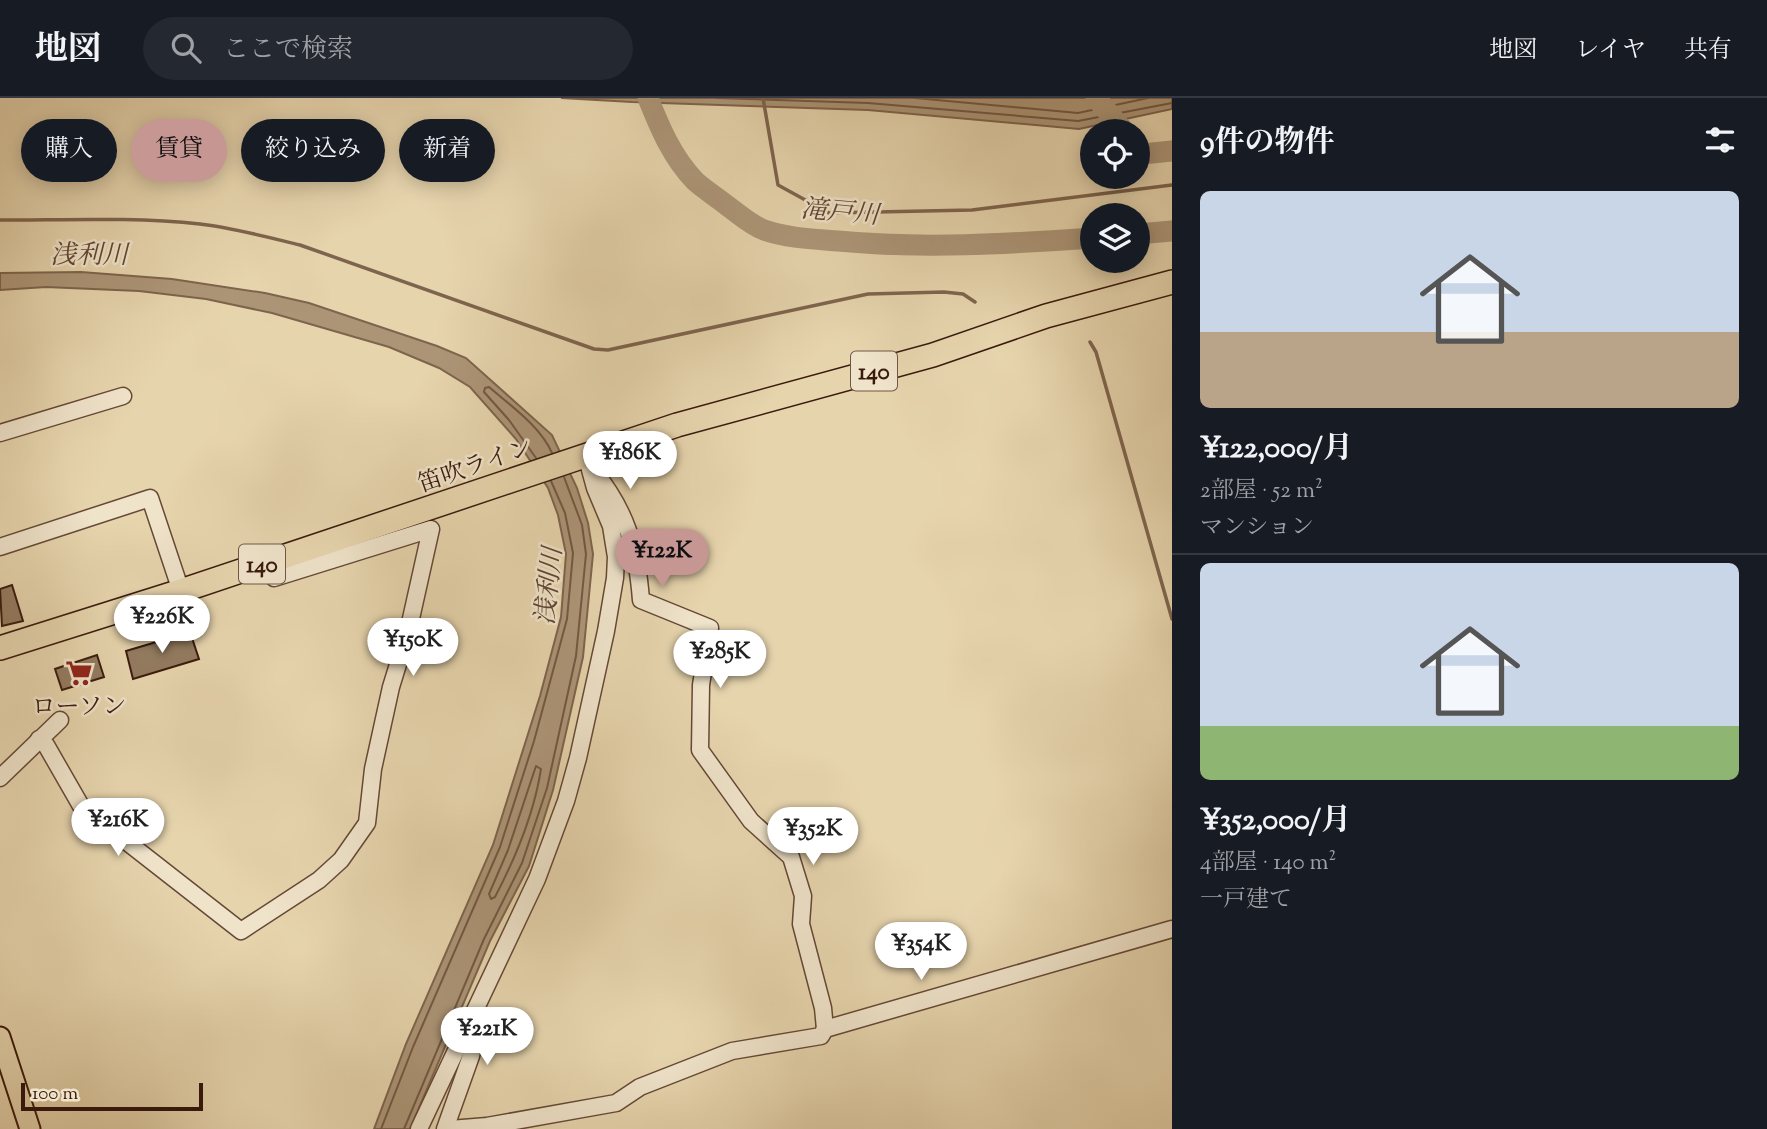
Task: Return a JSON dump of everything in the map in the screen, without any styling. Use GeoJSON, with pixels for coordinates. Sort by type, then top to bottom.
{"type":"FeatureCollection","features":[{"type":"Feature","properties":{"kind":"highway","name":"笛吹ライン"},"geometry":{"type":"LineString","coordinates":[[0,649],[522,477],[584,460],[677,425],[933,355],[1046,316],[1172,282]]}},
{"type":"Feature","properties":{"kind":"main road"},"geometry":{"type":"LineString","coordinates":[[0,1037],[30,1129]]}},
{"type":"Feature","properties":{"kind":"street"},"geometry":{"type":"LineString","coordinates":[[0,433],[123,396]]}},
{"type":"Feature","properties":{"kind":"street"},"geometry":{"type":"LineString","coordinates":[[484,992],[471,1056],[448,1129],[493,1127],[616,1103],[640,1087],[732,1051],[821,1036],[825,1028],[823,1008],[801,924],[803,896],[790,857],[751,821],[700,750],[701,685],[710,628],[640,600],[638,563],[632,538],[608,488],[584,460]]}},
{"type":"Feature","properties":{"kind":"street"},"geometry":{"type":"LineString","coordinates":[[419,1129],[537,879],[566,801],[606,631],[615,578],[616,556],[611,526],[584,460]]}},
{"type":"Feature","properties":{"kind":"street"},"geometry":{"type":"LineString","coordinates":[[1,542],[150,498],[181,591]]}},
{"type":"Feature","properties":{"kind":"street"},"geometry":{"type":"LineString","coordinates":[[39,739],[46,745],[81,806],[241,931],[319,880],[341,860],[367,823],[373,769],[388,698],[408,632],[431,529],[274,578],[269,562]]}},
{"type":"Feature","properties":{"kind":"street"},"geometry":{"type":"LineString","coordinates":[[0,778],[60,720]]}},
{"type":"Feature","properties":{"kind":"street"},"geometry":{"type":"LineString","coordinates":[[825,1028],[1172,929]]}},
{"type":"Feature","properties":{"kind":"water"},"geometry":{"type":"Polygon","coordinates":[[[561,98],[1172,98],[1172,109],[1126,119],[1080,119],[1079,129],[868,110],[561,98]]]}},
{"type":"Feature","properties":{"kind":"water"},"geometry":{"type":"Polygon","coordinates":[[[81,272],[172,279],[265,293],[309,303],[466,358],[552,435],[577,488],[588,523],[593,554],[583,657],[553,790],[529,866],[490,941],[410,1129],[374,1129],[406,1044],[493,845],[540,696],[561,617],[566,554],[558,515],[548,488],[516,439],[470,387],[439,368],[389,347],[272,313],[206,299],[139,291],[46,287],[0,290],[0,273],[81,272]]]}},
{"type":"Feature","properties":{"kind":"building"},"geometry":{"type":"Polygon","coordinates":[[[12,585],[23,621],[2,626],[0,589],[12,585]]]}},
{"type":"Feature","properties":{"kind":"building"},"geometry":{"type":"Polygon","coordinates":[[[190,632],[199,659],[133,679],[126,651],[190,632]]]}},
{"type":"Feature","properties":{"kind":"building"},"geometry":{"type":"Polygon","coordinates":[[[97,655],[104,677],[62,690],[55,669],[97,655]]]}},
{"type":"Feature","properties":{"kind":"waterway","name":"滝戸川"},"geometry":{"type":"LineString","coordinates":[[648,98],[667,142],[687,172],[703,188],[764,230],[801,238],[902,245],[997,244],[1080,239]]}},
{"type":"Feature","properties":{"kind":"waterway"},"geometry":{"type":"LineString","coordinates":[[763,98],[778,185],[829,213],[972,210],[1172,185]]}},
{"type":"Feature","properties":{"kind":"waterway"},"geometry":{"type":"LineString","coordinates":[[1096,98],[1114,119]]}},
{"type":"Feature","properties":{"kind":"waterway"},"geometry":{"type":"LineString","coordinates":[[1150,153],[1172,151]]}},
{"type":"Feature","properties":{"kind":"waterway"},"geometry":{"type":"LineString","coordinates":[[0,220],[150,220],[200,224],[250,233],[300,245],[594,349],[608,350],[868,294],[944,292],[963,294],[975,302]]}},
{"type":"Feature","properties":{"kind":"waterway","name":"滝戸川"},"geometry":{"type":"LineString","coordinates":[[1150,233],[1172,231]]}},
{"type":"Feature","properties":{"kind":"waterway"},"geometry":{"type":"LineString","coordinates":[[1090,342],[1096,352],[1172,619]]}},
{"type":"Feature","properties":{"kind":"place","name":"ローソン"},"geometry":{"type":"Point","coordinates":[79,673]}},
{"type":"Feature","properties":{"kind":"water label","name":"浅利川"},"geometry":{"type":"Point","coordinates":[89,254]}},
{"type":"Feature","properties":{"kind":"water label","name":"浅利川"},"geometry":{"type":"Point","coordinates":[548,586]}}]}
